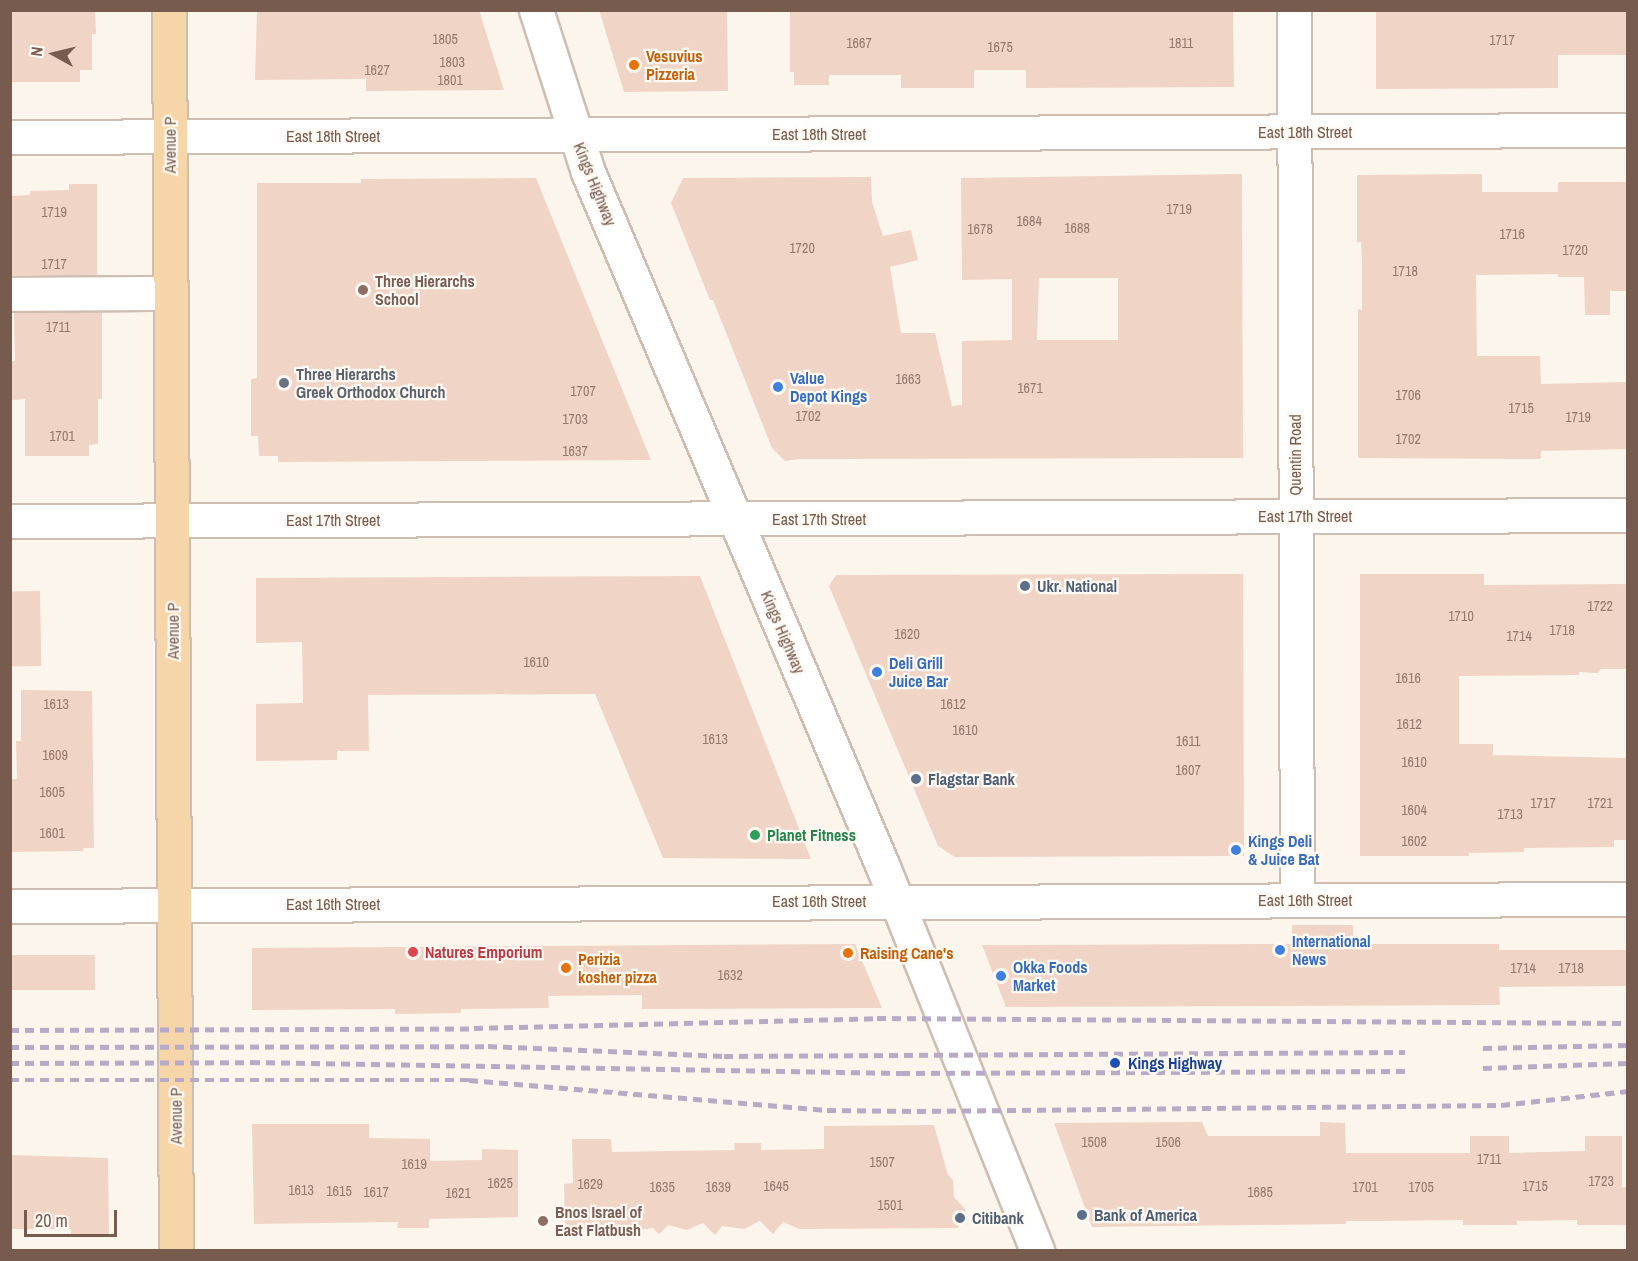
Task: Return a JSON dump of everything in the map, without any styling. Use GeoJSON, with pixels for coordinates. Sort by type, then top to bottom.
{"type":"FeatureCollection","features":[{"type":"Feature","properties":{"kind":"main road","name":"Avenue P"},"geometry":{"type":"LineString","coordinates":[[169,10],[176,1251]]}},
{"type":"Feature","properties":{"kind":"street","name":"Kings Highway"},"geometry":{"type":"LineString","coordinates":[[536,10],[593,183],[897,901],[1037,1251]]}},
{"type":"Feature","properties":{"kind":"street","name":"Quentin Road"},"geometry":{"type":"LineString","coordinates":[[1294,10],[1297,900]]}},
{"type":"Feature","properties":{"kind":"street","name":"East 18th Street"},"geometry":{"type":"LineString","coordinates":[[10,137],[1628,130]]}},
{"type":"Feature","properties":{"kind":"street"},"geometry":{"type":"LineString","coordinates":[[10,294],[171,293]]}},
{"type":"Feature","properties":{"kind":"street","name":"East 17th Street"},"geometry":{"type":"LineString","coordinates":[[10,521],[1628,515]]}},
{"type":"Feature","properties":{"kind":"street","name":"East 16th Street"},"geometry":{"type":"LineString","coordinates":[[10,906],[1628,899]]}},
{"type":"Feature","properties":{"kind":"building"},"geometry":{"type":"Polygon","coordinates":[[[10,10],[95,10],[96,34],[92,34],[92,70],[80,70],[80,82],[10,82],[10,10]]]}},
{"type":"Feature","properties":{"kind":"building"},"geometry":{"type":"Polygon","coordinates":[[[257,10],[479,10],[504,90],[366,91],[366,79],[255,80],[257,10]]]}},
{"type":"Feature","properties":{"kind":"building"},"geometry":{"type":"Polygon","coordinates":[[[599,10],[727,10],[728,91],[624,92],[599,10]]]}},
{"type":"Feature","properties":{"kind":"building"},"geometry":{"type":"Polygon","coordinates":[[[790,10],[1233,10],[1234,87],[1026,88],[1026,70],[974,70],[974,88],[901,88],[901,75],[829,75],[829,85],[794,85],[794,72],[790,72],[790,10]]]}},
{"type":"Feature","properties":{"kind":"building"},"geometry":{"type":"Polygon","coordinates":[[[1376,10],[1628,10],[1628,55],[1558,55],[1558,88],[1376,89],[1376,10]]]}},
{"type":"Feature","properties":{"kind":"building"},"geometry":{"type":"Polygon","coordinates":[[[1242,174],[1243,458],[799,459],[785,461],[772,448],[713,300],[710,300],[671,203],[683,178],[871,177],[872,202],[883,236],[911,230],[918,260],[890,267],[901,333],[935,333],[952,406],[962,405],[962,341],[1012,340],[1012,279],[962,280],[961,178],[1242,174]],[[1039,278],[1037,340],[1118,340],[1118,278],[1039,278]]]}},
{"type":"Feature","properties":{"kind":"building"},"geometry":{"type":"Polygon","coordinates":[[[1482,174],[1482,192],[1558,192],[1558,182],[1628,182],[1628,291],[1610,291],[1610,315],[1585,315],[1584,277],[1558,277],[1558,274],[1476,275],[1477,356],[1540,356],[1541,384],[1628,382],[1628,449],[1541,451],[1541,459],[1358,458],[1358,309],[1362,310],[1362,260],[1361,242],[1357,242],[1357,175],[1482,174]]]}},
{"type":"Feature","properties":{"kind":"building"},"geometry":{"type":"Polygon","coordinates":[[[536,178],[651,460],[278,462],[278,456],[259,456],[258,436],[251,436],[251,379],[257,378],[257,183],[361,183],[361,179],[536,178]]]}},
{"type":"Feature","properties":{"kind":"building"},"geometry":{"type":"Polygon","coordinates":[[[69,184],[97,184],[97,275],[10,275],[10,196],[30,195],[30,191],[69,190],[69,184]]]}},
{"type":"Feature","properties":{"kind":"building"},"geometry":{"type":"Polygon","coordinates":[[[102,312],[102,399],[98,399],[98,444],[89,445],[89,456],[25,456],[25,399],[10,400],[10,361],[15,361],[14,313],[102,312]]]}},
{"type":"Feature","properties":{"kind":"building"},"geometry":{"type":"Polygon","coordinates":[[[1243,574],[1244,856],[955,857],[938,846],[829,586],[836,575],[1243,574]]]}},
{"type":"Feature","properties":{"kind":"building"},"geometry":{"type":"Polygon","coordinates":[[[1360,574],[1484,574],[1484,585],[1628,584],[1628,669],[1601,669],[1598,673],[1579,672],[1579,675],[1459,676],[1459,744],[1493,744],[1493,755],[1628,758],[1628,840],[1614,840],[1614,847],[1524,848],[1524,852],[1469,853],[1469,856],[1360,856],[1360,574]]]}},
{"type":"Feature","properties":{"kind":"building"},"geometry":{"type":"Polygon","coordinates":[[[700,576],[811,859],[663,858],[595,694],[368,695],[369,751],[337,751],[337,760],[256,761],[256,704],[303,703],[302,642],[256,643],[256,578],[700,576]]]}},
{"type":"Feature","properties":{"kind":"building"},"geometry":{"type":"Polygon","coordinates":[[[40,591],[41,666],[11,667],[10,592],[40,591]]]}},
{"type":"Feature","properties":{"kind":"building"},"geometry":{"type":"Polygon","coordinates":[[[21,690],[92,691],[94,848],[83,848],[83,851],[10,852],[10,779],[17,779],[16,741],[21,741],[21,690]]]}},
{"type":"Feature","properties":{"kind":"building"},"geometry":{"type":"Polygon","coordinates":[[[1292,925],[1353,925],[1353,943],[1356,944],[1499,944],[1499,950],[1628,950],[1628,986],[1499,987],[1500,1005],[1006,1007],[982,945],[1292,944],[1292,925]]]}},
{"type":"Feature","properties":{"kind":"building"},"geometry":{"type":"Polygon","coordinates":[[[855,944],[882,1008],[642,1009],[642,995],[548,996],[549,1008],[461,1009],[461,1013],[395,1014],[395,1009],[252,1010],[252,948],[855,944]]]}},
{"type":"Feature","properties":{"kind":"building"},"geometry":{"type":"Polygon","coordinates":[[[10,955],[95,955],[95,990],[10,990],[10,955]]]}},
{"type":"Feature","properties":{"kind":"building"},"geometry":{"type":"Polygon","coordinates":[[[1202,1122],[1208,1136],[1320,1136],[1320,1122],[1345,1123],[1346,1153],[1470,1153],[1470,1136],[1509,1136],[1509,1153],[1585,1151],[1585,1136],[1622,1136],[1622,1187],[1628,1187],[1628,1225],[1577,1225],[1577,1220],[1517,1221],[1517,1225],[1463,1225],[1463,1220],[1092,1227],[1054,1123],[1202,1122]]]}},
{"type":"Feature","properties":{"kind":"building"},"geometry":{"type":"Polygon","coordinates":[[[252,1124],[369,1124],[369,1138],[430,1139],[430,1161],[482,1160],[482,1149],[518,1150],[518,1217],[429,1219],[429,1228],[397,1228],[398,1222],[254,1224],[252,1124]]]}},
{"type":"Feature","properties":{"kind":"building"},"geometry":{"type":"Polygon","coordinates":[[[934,1125],[948,1175],[953,1180],[954,1197],[965,1209],[965,1219],[958,1228],[799,1229],[783,1222],[773,1234],[760,1221],[744,1229],[722,1226],[715,1235],[703,1223],[687,1230],[668,1225],[659,1234],[653,1228],[631,1231],[565,1229],[564,1184],[573,1183],[572,1139],[611,1139],[612,1152],[735,1150],[734,1143],[761,1143],[761,1150],[824,1149],[824,1126],[934,1125]]]}},
{"type":"Feature","properties":{"kind":"building"},"geometry":{"type":"Polygon","coordinates":[[[10,1155],[108,1158],[109,1235],[71,1234],[71,1229],[10,1229],[10,1155]]]}},
{"type":"Feature","properties":{"kind":"railway"},"geometry":{"type":"LineString","coordinates":[[10,1030],[474,1028],[877,1018],[1628,1023]]}},
{"type":"Feature","properties":{"kind":"railway"},"geometry":{"type":"LineString","coordinates":[[1483,1048],[1628,1045]]}},
{"type":"Feature","properties":{"kind":"railway"},"geometry":{"type":"LineString","coordinates":[[10,1047],[488,1046],[724,1056],[1405,1052]]}},
{"type":"Feature","properties":{"kind":"railway"},"geometry":{"type":"LineString","coordinates":[[10,1063],[251,1062],[901,1073],[1406,1071]]}},
{"type":"Feature","properties":{"kind":"railway"},"geometry":{"type":"LineString","coordinates":[[1483,1068],[1628,1063]]}},
{"type":"Feature","properties":{"kind":"railway"},"geometry":{"type":"LineString","coordinates":[[10,1080],[469,1080],[827,1110],[917,1111],[1501,1105],[1628,1091]]}},
{"type":"Feature","properties":{"kind":"place","name":"Vesuvius Pizzeria"},"geometry":{"type":"Point","coordinates":[634,65]}},
{"type":"Feature","properties":{"kind":"place","name":"Three Hierarchs School"},"geometry":{"type":"Point","coordinates":[363,290]}},
{"type":"Feature","properties":{"kind":"place","name":"Three Hierarchs Greek Orthodox Church"},"geometry":{"type":"Point","coordinates":[284,383]}},
{"type":"Feature","properties":{"kind":"place","name":"Value Depot Kings"},"geometry":{"type":"Point","coordinates":[778,387]}},
{"type":"Feature","properties":{"kind":"place","name":"Ukr. National"},"geometry":{"type":"Point","coordinates":[1025,586]}},
{"type":"Feature","properties":{"kind":"place","name":"Deli Grill Juice Bar"},"geometry":{"type":"Point","coordinates":[877,672]}},
{"type":"Feature","properties":{"kind":"place","name":"Flagstar Bank"},"geometry":{"type":"Point","coordinates":[916,779]}},
{"type":"Feature","properties":{"kind":"place","name":"Planet Fitness"},"geometry":{"type":"Point","coordinates":[755,835]}},
{"type":"Feature","properties":{"kind":"place","name":"Kings Deli & Juice Bat"},"geometry":{"type":"Point","coordinates":[1236,850]}},
{"type":"Feature","properties":{"kind":"place","name":"International News"},"geometry":{"type":"Point","coordinates":[1280,950]}},
{"type":"Feature","properties":{"kind":"place","name":"Natures Emporium"},"geometry":{"type":"Point","coordinates":[413,952]}},
{"type":"Feature","properties":{"kind":"place","name":"Raising Cane's"},"geometry":{"type":"Point","coordinates":[848,953]}},
{"type":"Feature","properties":{"kind":"place","name":"Perizia kosher pizza"},"geometry":{"type":"Point","coordinates":[566,968]}},
{"type":"Feature","properties":{"kind":"place","name":"Okka Foods Market"},"geometry":{"type":"Point","coordinates":[1001,976]}},
{"type":"Feature","properties":{"kind":"place","name":"Kings Highway"},"geometry":{"type":"Point","coordinates":[1115,1063]}},
{"type":"Feature","properties":{"kind":"place","name":"Bank of America"},"geometry":{"type":"Point","coordinates":[1082,1215]}},
{"type":"Feature","properties":{"kind":"place","name":"Citibank"},"geometry":{"type":"Point","coordinates":[960,1218]}},
{"type":"Feature","properties":{"kind":"place","name":"Bnos Israel of East Flatbush"},"geometry":{"type":"Point","coordinates":[543,1221]}}]}
